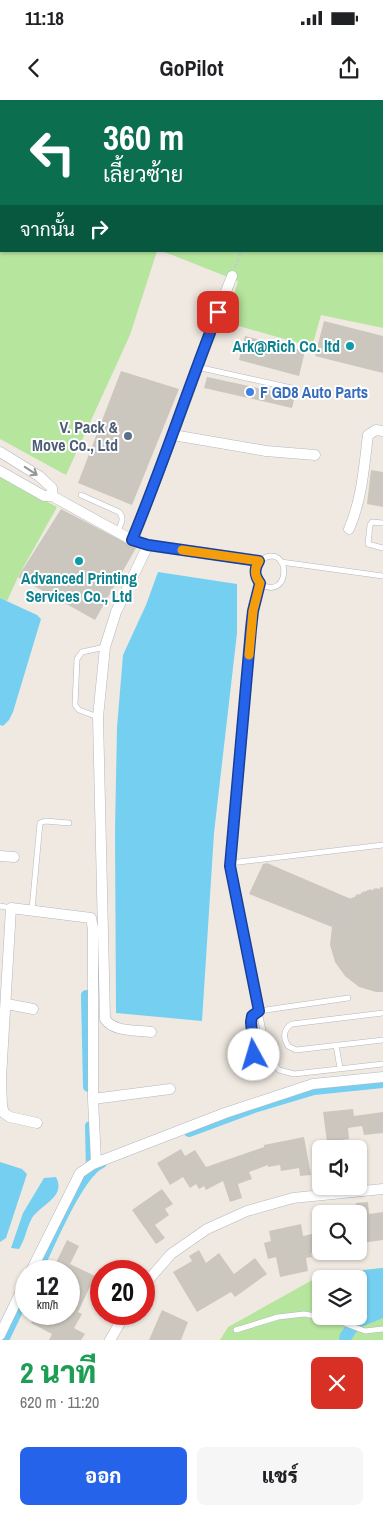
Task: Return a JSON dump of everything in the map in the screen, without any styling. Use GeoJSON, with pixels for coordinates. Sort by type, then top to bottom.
{"type":"FeatureCollection","features":[{"type":"Feature","properties":{"kind":"street"},"geometry":{"type":"LineString","coordinates":[[132,540],[232,276]]}},
{"type":"Feature","properties":{"kind":"street"},"geometry":{"type":"LineString","coordinates":[[349,528],[359,502],[368,435],[376,430],[383,431]]}},
{"type":"Feature","properties":{"kind":"street"},"geometry":{"type":"LineString","coordinates":[[173,435],[266,451],[315,455]]}},
{"type":"Feature","properties":{"kind":"street"},"geometry":{"type":"LineString","coordinates":[[0,452],[39,476],[52,488],[52,496]]}},
{"type":"Feature","properties":{"kind":"street"},"geometry":{"type":"LineString","coordinates":[[0,471],[44,496],[52,496],[132,540],[148,545],[116,612],[105,647],[98,717],[104,1019],[114,1028],[150,1032]]}},
{"type":"Feature","properties":{"kind":"street"},"geometry":{"type":"LineString","coordinates":[[0,856],[14,857]]}},
{"type":"Feature","properties":{"kind":"street"},"geometry":{"type":"LineString","coordinates":[[37,1123],[10,1116],[4,1113],[2,1106],[3,1031],[11,908],[32,909],[91,918],[95,1163]]}},
{"type":"Feature","properties":{"kind":"street"},"geometry":{"type":"LineString","coordinates":[[6,1004],[33,1008]]}},
{"type":"Feature","properties":{"kind":"street"},"geometry":{"type":"LineString","coordinates":[[36,1260],[80,1173],[95,1163],[224,1113],[313,1084],[383,1077]]}},
{"type":"Feature","properties":{"kind":"street"},"geometry":{"type":"LineString","coordinates":[[93,1099],[170,1089]]}},
{"type":"Feature","properties":{"kind":"street"},"geometry":{"type":"LineString","coordinates":[[155,1272],[171,1254],[207,1230],[247,1212],[293,1198],[383,1189]]}},
{"type":"Feature","properties":{"kind":"street"},"geometry":{"type":"LineString","coordinates":[[0,1334],[15,1303]]}},
{"type":"Feature","properties":{"kind":"street"},"geometry":{"type":"LineString","coordinates":[[110,1340],[119,1325]]}},
{"type":"Feature","properties":{"kind":"lane"},"geometry":{"type":"LineString","coordinates":[[196,367],[296,389]]}},
{"type":"Feature","properties":{"kind":"lane"},"geometry":{"type":"LineString","coordinates":[[81,495],[119,512],[123,519],[118,532]]}},
{"type":"Feature","properties":{"kind":"lane"},"geometry":{"type":"LineString","coordinates":[[383,523],[372,522],[367,541],[371,546],[383,548]]}},
{"type":"Feature","properties":{"kind":"lane"},"geometry":{"type":"LineString","coordinates":[[148,545],[259,561]]}},
{"type":"Feature","properties":{"kind":"lane"},"geometry":{"type":"LineString","coordinates":[[281,562],[285,571],[282,581],[268,587],[260,583],[255,574],[259,561],[263,558],[272,557],[281,562],[383,576]]}},
{"type":"Feature","properties":{"kind":"lane"},"geometry":{"type":"LineString","coordinates":[[260,583],[253,611],[230,863],[268,1056],[279,1070],[294,1074],[383,1064]]}},
{"type":"Feature","properties":{"kind":"lane"},"geometry":{"type":"LineString","coordinates":[[98,717],[79,710],[75,706],[77,659],[82,652],[105,647]]}},
{"type":"Feature","properties":{"kind":"lane"},"geometry":{"type":"LineString","coordinates":[[32,909],[40,823],[45,821],[68,823]]}},
{"type":"Feature","properties":{"kind":"lane"},"geometry":{"type":"LineString","coordinates":[[230,863],[383,845]]}},
{"type":"Feature","properties":{"kind":"lane"},"geometry":{"type":"LineString","coordinates":[[0,906],[11,908]]}},
{"type":"Feature","properties":{"kind":"lane"},"geometry":{"type":"LineString","coordinates":[[254,1055],[251,1022],[252,1016],[259,1011],[348,998]]}},
{"type":"Feature","properties":{"kind":"lane"},"geometry":{"type":"LineString","coordinates":[[383,1013],[292,1024],[288,1026],[284,1034],[285,1043],[291,1049],[296,1050],[383,1040]]}},
{"type":"Feature","properties":{"kind":"lane"},"geometry":{"type":"LineString","coordinates":[[336,1045],[340,1068]]}},
{"type":"Feature","properties":{"kind":"lane"},"geometry":{"type":"LineString","coordinates":[[236,1330],[278,1317],[304,1314],[333,1320],[365,1331],[383,1329]]}},
{"type":"Feature","properties":{"kind":"path"},"geometry":{"type":"LineString","coordinates":[[232,276],[241,252]]}},
{"type":"Feature","properties":{"kind":"path"},"geometry":{"type":"LineString","coordinates":[[332,927],[339,911],[351,899],[366,891],[383,888]]}},
{"type":"Feature","properties":{"kind":"green space"},"geometry":{"type":"Polygon","coordinates":[[[0,252],[157,252],[130,335],[66,475],[0,439],[0,252]]]}},
{"type":"Feature","properties":{"kind":"green space"},"geometry":{"type":"Polygon","coordinates":[[[165,252],[383,252],[383,328],[321,315],[312,347],[225,322],[238,281],[165,252]]]}},
{"type":"Feature","properties":{"kind":"green space"},"geometry":{"type":"Polygon","coordinates":[[[0,477],[57,507],[18,577],[7,601],[0,598],[0,477]]]}},
{"type":"Feature","properties":{"kind":"green space"},"geometry":{"type":"Polygon","coordinates":[[[383,1268],[383,1340],[220,1340],[228,1327],[312,1280],[312,1325],[367,1325],[367,1270],[363,1270],[383,1268]]]}},
{"type":"Feature","properties":{"kind":"water"},"geometry":{"type":"Polygon","coordinates":[[[158,572],[237,584],[237,633],[214,833],[202,1021],[116,1013],[115,831],[117,727],[123,655],[146,605],[158,572]]]}},
{"type":"Feature","properties":{"kind":"water"},"geometry":{"type":"Polygon","coordinates":[[[0,598],[37,615],[41,619],[13,712],[3,726],[0,725],[0,598]]]}},
{"type":"Feature","properties":{"kind":"water"},"geometry":{"type":"Polygon","coordinates":[[[0,1162],[22,1169],[27,1174],[6,1238],[0,1242],[0,1162]]]}},
{"type":"Feature","properties":{"kind":"water"},"geometry":{"type":"Polygon","coordinates":[[[56,1177],[58,1190],[55,1196],[31,1220],[19,1249],[11,1248],[23,1213],[44,1178],[56,1177]]]}},
{"type":"Feature","properties":{"kind":"water"},"geometry":{"type":"Polygon","coordinates":[[[383,1268],[383,1318],[367,1325],[367,1270],[364,1270],[383,1268]]]}},
{"type":"Feature","properties":{"kind":"water"},"geometry":{"type":"Polygon","coordinates":[[[346,1325],[366,1325],[359,1328],[351,1340],[339,1340],[340,1334],[346,1325]]]}},
{"type":"Feature","properties":{"kind":"building","name":"Ark@Rich Co. ltd"},"geometry":{"type":"Polygon","coordinates":[[[324,321],[383,336],[383,373],[315,356],[324,321]]]}},
{"type":"Feature","properties":{"kind":"building"},"geometry":{"type":"Polygon","coordinates":[[[245,336],[305,351],[299,376],[239,360],[245,336]]]}},
{"type":"Feature","properties":{"kind":"building","name":"V. Pack & Move Co., Ltd"},"geometry":{"type":"Polygon","coordinates":[[[121,371],[179,389],[132,505],[78,483],[121,371]]]}},
{"type":"Feature","properties":{"kind":"building","name":"F GD8 Auto Parts"},"geometry":{"type":"Polygon","coordinates":[[[207,377],[295,396],[292,408],[204,388],[207,377]]]}},
{"type":"Feature","properties":{"kind":"building"},"geometry":{"type":"Polygon","coordinates":[[[371,470],[383,472],[383,507],[367,504],[371,470]]]}},
{"type":"Feature","properties":{"kind":"building","name":"Advanced Printing Services Co., Ltd"},"geometry":{"type":"Polygon","coordinates":[[[61,509],[136,548],[95,620],[18,577],[61,509]]]}},
{"type":"Feature","properties":{"kind":"building"},"geometry":{"type":"Polygon","coordinates":[[[267,863],[351,899],[366,891],[383,888],[383,992],[359,987],[345,976],[335,962],[330,945],[332,927],[249,894],[263,864],[267,863]]]}},
{"type":"Feature","properties":{"kind":"building"},"geometry":{"type":"Polygon","coordinates":[[[353,1109],[354,1116],[383,1112],[383,1133],[364,1135],[362,1126],[348,1128],[349,1139],[327,1140],[323,1112],[353,1109]]]}},
{"type":"Feature","properties":{"kind":"building"},"geometry":{"type":"Polygon","coordinates":[[[304,1137],[311,1175],[300,1176],[299,1168],[281,1171],[280,1165],[268,1167],[268,1165],[249,1172],[252,1179],[238,1184],[242,1198],[230,1202],[223,1181],[206,1190],[204,1186],[199,1189],[196,1184],[190,1188],[183,1177],[170,1185],[157,1163],[181,1149],[185,1156],[195,1150],[206,1167],[264,1147],[264,1145],[304,1137]]]}},
{"type":"Feature","properties":{"kind":"building"},"geometry":{"type":"Polygon","coordinates":[[[162,1189],[173,1204],[165,1209],[169,1215],[155,1225],[165,1238],[156,1244],[132,1210],[162,1189]]]}},
{"type":"Feature","properties":{"kind":"building"},"geometry":{"type":"Polygon","coordinates":[[[368,1202],[369,1214],[383,1212],[383,1240],[367,1242],[367,1205],[356,1205],[356,1203],[368,1202]]]}},
{"type":"Feature","properties":{"kind":"building"},"geometry":{"type":"Polygon","coordinates":[[[301,1224],[303,1236],[312,1234],[312,1257],[306,1258],[308,1271],[280,1277],[276,1257],[268,1259],[264,1243],[271,1241],[269,1231],[301,1224]]]}},
{"type":"Feature","properties":{"kind":"building"},"geometry":{"type":"Polygon","coordinates":[[[67,1240],[79,1246],[72,1260],[57,1260],[67,1240]]]}},
{"type":"Feature","properties":{"kind":"building"},"geometry":{"type":"Polygon","coordinates":[[[199,1250],[206,1263],[219,1253],[234,1274],[255,1258],[267,1274],[235,1297],[231,1292],[197,1312],[173,1272],[192,1261],[189,1256],[199,1250]]]}},
{"type":"Feature","properties":{"kind":"building"},"geometry":{"type":"Polygon","coordinates":[[[80,1269],[90,1274],[90,1287],[80,1308],[80,1269]]]}},
{"type":"Feature","properties":{"kind":"building"},"geometry":{"type":"Polygon","coordinates":[[[162,1310],[188,1322],[181,1340],[149,1340],[162,1310]]]}},
{"type":"Feature","properties":{"kind":"building"},"geometry":{"type":"Polygon","coordinates":[[[35,1325],[76,1325],[74,1328],[85,1334],[81,1340],[49,1340],[52,1334],[35,1325]]]}},
{"type":"Feature","properties":{"kind":"waterway"},"geometry":{"type":"LineString","coordinates":[[86,995],[88,1087]]}},
{"type":"Feature","properties":{"kind":"waterway"},"geometry":{"type":"LineString","coordinates":[[189,1132],[254,1108],[314,1090],[383,1083]]}},
{"type":"Feature","properties":{"kind":"waterway"},"geometry":{"type":"LineString","coordinates":[[90,1126],[91,1172]]}},
{"type":"Feature","properties":{"kind":"waterway"},"geometry":{"type":"LineString","coordinates":[[42,1260],[74,1195],[93,1169],[102,1163]]}},
{"type":"Feature","properties":{"kind":"waterway"},"geometry":{"type":"LineString","coordinates":[[4,1340],[15,1317]]}},
{"type":"Feature","properties":{"kind":"slow traffic"},"geometry":{"type":"LineString","coordinates":[[182,550],[259,561],[256,565],[255,574],[256,579],[260,583],[253,611],[249,655]]}},
{"type":"Feature","properties":{"kind":"place","name":"Ark@Rich Co. ltd"},"geometry":{"type":"Point","coordinates":[350,346]}},
{"type":"Feature","properties":{"kind":"place","name":"F GD8 Auto Parts"},"geometry":{"type":"Point","coordinates":[250,392]}},
{"type":"Feature","properties":{"kind":"place","name":"V. Pack & Move Co., Ltd"},"geometry":{"type":"Point","coordinates":[128,436]}},
{"type":"Feature","properties":{"kind":"place","name":"Advanced Printing Services Co., Ltd"},"geometry":{"type":"Point","coordinates":[79,561]}},
{"type":"Feature","properties":{"kind":"route"},"geometry":{"type":"LineString","coordinates":[[218,312],[132,540],[148,545],[259,561],[255,570],[256,579],[260,583],[251,629],[240,736],[230,866],[259,1011],[252,1016],[251,1022],[254,1055]]}}]}
